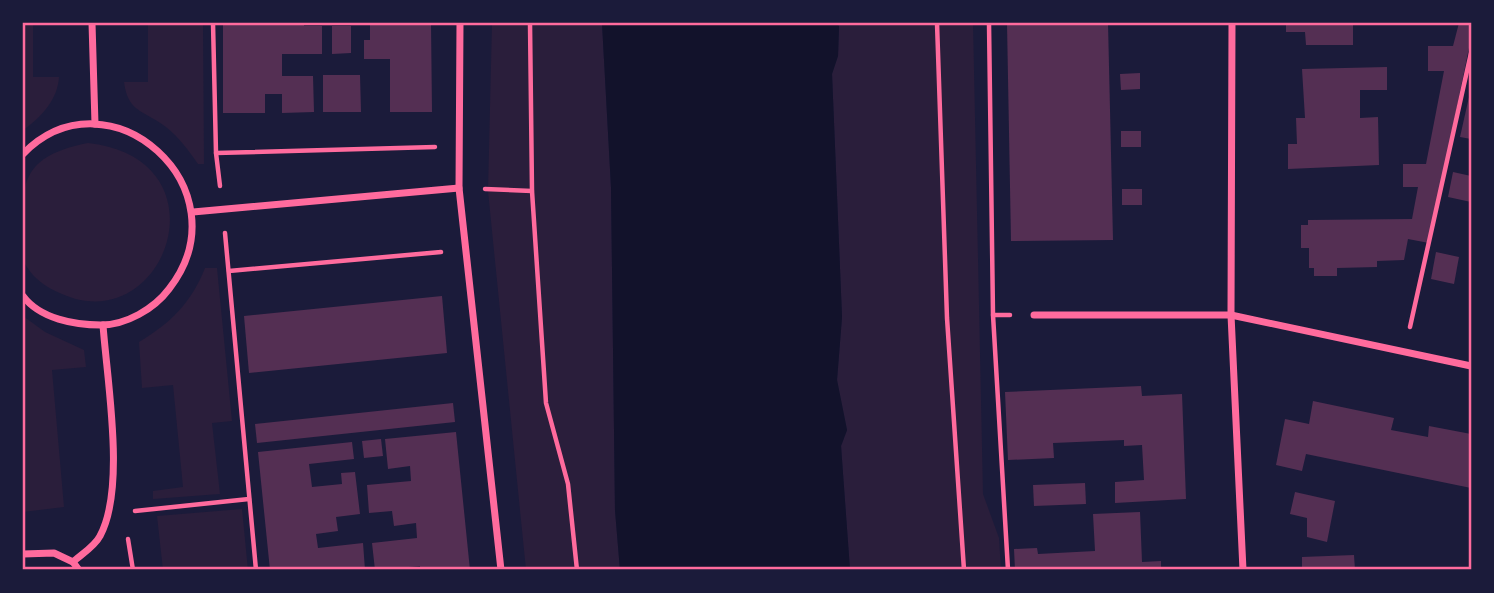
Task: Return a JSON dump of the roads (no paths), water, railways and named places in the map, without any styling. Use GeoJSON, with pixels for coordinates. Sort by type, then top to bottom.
{"type":"FeatureCollection","features":[{"type":"Feature","properties":{"kind":"street"},"geometry":{"type":"LineString","coordinates":[[92,23],[95,124]]}},
{"type":"Feature","properties":{"kind":"street"},"geometry":{"type":"LineString","coordinates":[[460,23],[459,188],[501,570]]}},
{"type":"Feature","properties":{"kind":"street"},"geometry":{"type":"LineString","coordinates":[[1232,23],[1231,315],[1243,570]]}},
{"type":"Feature","properties":{"kind":"street"},"geometry":{"type":"LineString","coordinates":[[23,154],[33,144],[62,129],[95,124],[130,131],[160,150],[182,178],[193,212],[192,244],[181,274],[161,299],[135,317],[103,325],[63,322],[23,296]]}},
{"type":"Feature","properties":{"kind":"street"},"geometry":{"type":"LineString","coordinates":[[193,212],[223,212],[459,188]]}},
{"type":"Feature","properties":{"kind":"street"},"geometry":{"type":"LineString","coordinates":[[1034,315],[1231,315],[1471,366]]}},
{"type":"Feature","properties":{"kind":"street"},"geometry":{"type":"LineString","coordinates":[[73,562],[99,538],[110,513],[114,481],[103,325]]}},
{"type":"Feature","properties":{"kind":"street"},"geometry":{"type":"LineString","coordinates":[[23,554],[54,553],[73,562],[79,570]]}}]}
